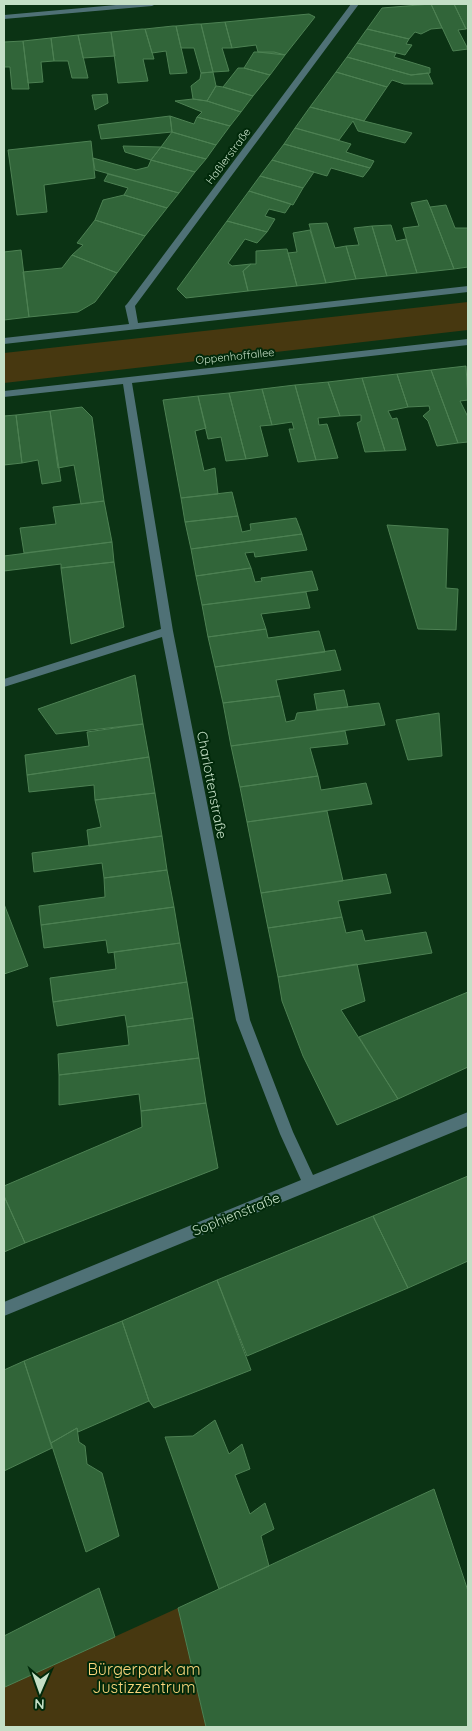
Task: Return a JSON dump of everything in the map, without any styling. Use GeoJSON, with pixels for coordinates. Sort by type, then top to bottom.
{"type":"FeatureCollection","features":[{"type":"Feature","properties":{"kind":"street"},"geometry":{"type":"LineString","coordinates":[[4,17],[152,4]]}},
{"type":"Feature","properties":{"kind":"street","name":"Haßlerstraße"},"geometry":{"type":"LineString","coordinates":[[134,326],[130,306],[355,4]]}},
{"type":"Feature","properties":{"kind":"street"},"geometry":{"type":"LineString","coordinates":[[4,341],[468,289]]}},
{"type":"Feature","properties":{"kind":"street","name":"Oppenhoffallee"},"geometry":{"type":"LineString","coordinates":[[4,394],[468,342]]}},
{"type":"Feature","properties":{"kind":"street","name":"Charlottenstraße"},"geometry":{"type":"LineString","coordinates":[[126,380],[167,632],[243,1020],[287,1134],[310,1184]]}},
{"type":"Feature","properties":{"kind":"street"},"geometry":{"type":"LineString","coordinates":[[4,683],[167,632]]}},
{"type":"Feature","properties":{"kind":"street","name":"Sophienstraße"},"geometry":{"type":"LineString","coordinates":[[4,1309],[468,1119]]}},
{"type":"Feature","properties":{"kind":"green space"},"geometry":{"type":"Polygon","coordinates":[[[468,302],[468,330],[4,383],[4,353],[468,302]]]}},
{"type":"Feature","properties":{"kind":"green space","name":"Bürgerpark am Justizzentrum"},"geometry":{"type":"Polygon","coordinates":[[[178,1608],[206,1727],[4,1727],[4,1687],[178,1608]]]}},
{"type":"Feature","properties":{"kind":"building"},"geometry":{"type":"Polygon","coordinates":[[[431,4],[442,28],[431,29],[421,34],[415,32],[409,39],[367,29],[382,8],[431,4]]]}},
{"type":"Feature","properties":{"kind":"building"},"geometry":{"type":"Polygon","coordinates":[[[431,4],[454,4],[466,29],[458,30],[468,49],[453,51],[431,4]]]}},
{"type":"Feature","properties":{"kind":"building"},"geometry":{"type":"Polygon","coordinates":[[[454,4],[468,4],[468,28],[466,29],[454,4]]]}},
{"type":"Feature","properties":{"kind":"building"},"geometry":{"type":"Polygon","coordinates":[[[309,14],[315,17],[285,55],[258,52],[256,45],[232,48],[225,22],[309,14]]]}},
{"type":"Feature","properties":{"kind":"building"},"geometry":{"type":"Polygon","coordinates":[[[225,22],[232,48],[222,48],[229,71],[213,72],[201,24],[225,22]]]}},
{"type":"Feature","properties":{"kind":"building"},"geometry":{"type":"Polygon","coordinates":[[[201,24],[213,72],[201,73],[194,48],[181,48],[176,26],[201,24]]]}},
{"type":"Feature","properties":{"kind":"building"},"geometry":{"type":"Polygon","coordinates":[[[176,26],[187,73],[170,74],[166,51],[152,53],[145,29],[176,26]]]}},
{"type":"Feature","properties":{"kind":"building"},"geometry":{"type":"Polygon","coordinates":[[[145,29],[154,59],[143,59],[148,81],[118,83],[111,32],[145,29]]]}},
{"type":"Feature","properties":{"kind":"building"},"geometry":{"type":"Polygon","coordinates":[[[367,29],[409,39],[406,44],[412,45],[405,55],[357,43],[367,29]]]}},
{"type":"Feature","properties":{"kind":"building"},"geometry":{"type":"Polygon","coordinates":[[[111,32],[115,56],[83,58],[78,35],[111,32]]]}},
{"type":"Feature","properties":{"kind":"building"},"geometry":{"type":"Polygon","coordinates":[[[78,35],[88,78],[72,78],[68,61],[54,61],[51,38],[78,35]]]}},
{"type":"Feature","properties":{"kind":"building"},"geometry":{"type":"Polygon","coordinates":[[[51,38],[54,61],[41,62],[43,82],[28,83],[23,41],[51,38]]]}},
{"type":"Feature","properties":{"kind":"building"},"geometry":{"type":"Polygon","coordinates":[[[23,41],[29,89],[12,89],[10,67],[4,67],[4,42],[23,41]]]}},
{"type":"Feature","properties":{"kind":"building"},"geometry":{"type":"Polygon","coordinates":[[[357,43],[396,53],[394,57],[430,68],[430,73],[411,75],[347,57],[357,43]]]}},
{"type":"Feature","properties":{"kind":"building"},"geometry":{"type":"Polygon","coordinates":[[[254,52],[274,52],[285,55],[270,75],[244,68],[254,52]]]}},
{"type":"Feature","properties":{"kind":"building"},"geometry":{"type":"Polygon","coordinates":[[[347,57],[411,75],[428,73],[433,84],[404,84],[392,80],[387,87],[336,72],[347,57]]]}},
{"type":"Feature","properties":{"kind":"building"},"geometry":{"type":"Polygon","coordinates":[[[238,68],[270,75],[253,96],[223,87],[238,68]]]}},
{"type":"Feature","properties":{"kind":"building"},"geometry":{"type":"Polygon","coordinates":[[[213,72],[216,86],[207,101],[193,99],[191,86],[200,79],[201,73],[213,72]]]}},
{"type":"Feature","properties":{"kind":"building"},"geometry":{"type":"Polygon","coordinates":[[[336,72],[387,87],[364,121],[310,107],[336,72]]]}},
{"type":"Feature","properties":{"kind":"building"},"geometry":{"type":"Polygon","coordinates":[[[216,86],[253,96],[241,112],[207,101],[216,86]]]}},
{"type":"Feature","properties":{"kind":"building"},"geometry":{"type":"Polygon","coordinates":[[[107,94],[108,103],[95,110],[92,95],[107,94]]]}},
{"type":"Feature","properties":{"kind":"building"},"geometry":{"type":"Polygon","coordinates":[[[193,99],[207,101],[241,112],[230,126],[197,117],[202,112],[175,101],[193,99]]]}},
{"type":"Feature","properties":{"kind":"building"},"geometry":{"type":"Polygon","coordinates":[[[310,107],[412,133],[405,143],[358,131],[353,121],[339,140],[295,128],[310,107]]]}},
{"type":"Feature","properties":{"kind":"building"},"geometry":{"type":"Polygon","coordinates":[[[170,116],[172,132],[101,139],[98,125],[170,116]]]}},
{"type":"Feature","properties":{"kind":"building"},"geometry":{"type":"Polygon","coordinates":[[[170,116],[194,124],[197,117],[230,126],[216,145],[172,132],[170,116]]]}},
{"type":"Feature","properties":{"kind":"building"},"geometry":{"type":"Polygon","coordinates":[[[295,128],[351,144],[346,152],[374,161],[370,168],[284,144],[295,128]]]}},
{"type":"Feature","properties":{"kind":"building"},"geometry":{"type":"Polygon","coordinates":[[[172,132],[216,145],[206,159],[161,147],[172,132]]]}},
{"type":"Feature","properties":{"kind":"building"},"geometry":{"type":"Polygon","coordinates":[[[91,141],[95,178],[44,185],[47,212],[17,215],[8,150],[91,141]]]}},
{"type":"Feature","properties":{"kind":"building"},"geometry":{"type":"Polygon","coordinates":[[[284,144],[370,168],[363,177],[331,168],[327,176],[272,160],[284,144]]]}},
{"type":"Feature","properties":{"kind":"building"},"geometry":{"type":"Polygon","coordinates":[[[123,146],[161,147],[151,160],[125,152],[123,146]]]}},
{"type":"Feature","properties":{"kind":"building"},"geometry":{"type":"Polygon","coordinates":[[[161,147],[206,159],[195,172],[151,160],[161,147]]]}},
{"type":"Feature","properties":{"kind":"building"},"geometry":{"type":"Polygon","coordinates":[[[93,158],[136,170],[148,167],[151,160],[195,172],[179,193],[95,170],[93,158]]]}},
{"type":"Feature","properties":{"kind":"building"},"geometry":{"type":"Polygon","coordinates":[[[272,160],[314,172],[303,188],[260,176],[272,160]]]}},
{"type":"Feature","properties":{"kind":"building"},"geometry":{"type":"Polygon","coordinates":[[[108,174],[179,193],[167,208],[124,195],[128,188],[104,181],[108,174]]]}},
{"type":"Feature","properties":{"kind":"building"},"geometry":{"type":"Polygon","coordinates":[[[260,176],[303,188],[293,205],[249,191],[260,176]]]}},
{"type":"Feature","properties":{"kind":"building"},"geometry":{"type":"Polygon","coordinates":[[[249,191],[291,204],[285,213],[269,209],[265,216],[275,219],[267,232],[227,221],[249,191]]]}},
{"type":"Feature","properties":{"kind":"building"},"geometry":{"type":"Polygon","coordinates":[[[124,195],[167,208],[145,236],[95,220],[103,200],[124,195]]]}},
{"type":"Feature","properties":{"kind":"building"},"geometry":{"type":"Polygon","coordinates":[[[427,200],[454,269],[417,273],[403,228],[419,226],[411,203],[427,200]]]}},
{"type":"Feature","properties":{"kind":"building"},"geometry":{"type":"Polygon","coordinates":[[[446,205],[455,228],[468,228],[468,267],[454,269],[430,207],[446,205]]]}},
{"type":"Feature","properties":{"kind":"building"},"geometry":{"type":"Polygon","coordinates":[[[95,220],[145,236],[117,273],[72,255],[83,245],[77,243],[95,220]]]}},
{"type":"Feature","properties":{"kind":"building"},"geometry":{"type":"Polygon","coordinates":[[[227,221],[267,232],[257,243],[245,239],[228,263],[232,266],[251,264],[243,271],[248,291],[186,298],[177,289],[227,221]]]}},
{"type":"Feature","properties":{"kind":"building"},"geometry":{"type":"Polygon","coordinates":[[[327,223],[335,248],[346,246],[356,279],[326,283],[309,224],[327,223]]]}},
{"type":"Feature","properties":{"kind":"building"},"geometry":{"type":"Polygon","coordinates":[[[391,225],[396,241],[406,239],[417,273],[387,276],[372,226],[391,225]]]}},
{"type":"Feature","properties":{"kind":"building"},"geometry":{"type":"Polygon","coordinates":[[[372,226],[387,276],[356,279],[346,246],[359,245],[354,228],[372,226]]]}},
{"type":"Feature","properties":{"kind":"building"},"geometry":{"type":"Polygon","coordinates":[[[310,230],[326,283],[297,286],[288,253],[297,252],[293,233],[310,230]]]}},
{"type":"Feature","properties":{"kind":"building"},"geometry":{"type":"Polygon","coordinates":[[[287,249],[297,286],[248,291],[243,271],[251,264],[256,264],[256,251],[287,249]]]}},
{"type":"Feature","properties":{"kind":"building"},"geometry":{"type":"Polygon","coordinates":[[[21,250],[29,317],[4,320],[4,252],[21,250]]]}},
{"type":"Feature","properties":{"kind":"building"},"geometry":{"type":"Polygon","coordinates":[[[72,255],[117,273],[95,302],[78,312],[29,317],[23,272],[62,268],[72,255]]]}},
{"type":"Feature","properties":{"kind":"building"},"geometry":{"type":"Polygon","coordinates":[[[466,366],[468,400],[460,401],[468,417],[468,442],[458,443],[431,370],[466,366]]]}},
{"type":"Feature","properties":{"kind":"building"},"geometry":{"type":"Polygon","coordinates":[[[431,370],[458,443],[437,446],[428,421],[423,416],[430,410],[429,406],[408,407],[397,374],[431,370]]]}},
{"type":"Feature","properties":{"kind":"building"},"geometry":{"type":"Polygon","coordinates":[[[397,374],[408,407],[388,411],[392,419],[397,418],[406,450],[385,451],[362,378],[397,374]]]}},
{"type":"Feature","properties":{"kind":"building"},"geometry":{"type":"Polygon","coordinates":[[[362,378],[385,451],[365,452],[357,423],[361,421],[361,415],[340,416],[328,382],[362,378]]]}},
{"type":"Feature","properties":{"kind":"building"},"geometry":{"type":"Polygon","coordinates":[[[328,382],[340,416],[318,418],[319,425],[327,424],[338,458],[316,460],[295,385],[328,382]]]}},
{"type":"Feature","properties":{"kind":"building"},"geometry":{"type":"Polygon","coordinates":[[[295,385],[316,460],[298,462],[289,429],[294,429],[292,422],[272,425],[262,389],[295,385]]]}},
{"type":"Feature","properties":{"kind":"building"},"geometry":{"type":"Polygon","coordinates":[[[262,389],[272,425],[260,426],[268,456],[246,459],[229,393],[262,389]]]}},
{"type":"Feature","properties":{"kind":"building"},"geometry":{"type":"Polygon","coordinates":[[[229,393],[246,459],[226,461],[221,437],[208,439],[198,396],[229,393]]]}},
{"type":"Feature","properties":{"kind":"building"},"geometry":{"type":"Polygon","coordinates":[[[198,396],[206,428],[195,431],[204,471],[215,468],[218,494],[181,498],[163,400],[198,396]]]}},
{"type":"Feature","properties":{"kind":"building"},"geometry":{"type":"Polygon","coordinates":[[[82,407],[92,417],[104,501],[81,504],[74,465],[58,468],[50,411],[82,407]]]}},
{"type":"Feature","properties":{"kind":"building"},"geometry":{"type":"Polygon","coordinates":[[[50,411],[61,481],[42,484],[38,460],[22,463],[16,415],[50,411]]]}},
{"type":"Feature","properties":{"kind":"building"},"geometry":{"type":"Polygon","coordinates":[[[16,415],[22,463],[4,465],[4,416],[16,415]]]}},
{"type":"Feature","properties":{"kind":"building"},"geometry":{"type":"Polygon","coordinates":[[[232,492],[238,516],[185,522],[181,498],[232,492]]]}},
{"type":"Feature","properties":{"kind":"building"},"geometry":{"type":"Polygon","coordinates":[[[104,501],[112,542],[24,553],[20,528],[56,524],[53,507],[104,501]]]}},
{"type":"Feature","properties":{"kind":"building"},"geometry":{"type":"Polygon","coordinates":[[[238,516],[242,532],[251,530],[250,524],[296,518],[302,534],[191,549],[185,522],[238,516]]]}},
{"type":"Feature","properties":{"kind":"building"},"geometry":{"type":"Polygon","coordinates":[[[387,525],[448,529],[446,588],[458,589],[456,630],[418,629],[387,525]]]}},
{"type":"Feature","properties":{"kind":"building"},"geometry":{"type":"Polygon","coordinates":[[[302,534],[307,550],[255,557],[254,552],[245,553],[251,568],[196,576],[191,549],[302,534]]]}},
{"type":"Feature","properties":{"kind":"building"},"geometry":{"type":"Polygon","coordinates":[[[112,542],[114,562],[61,568],[61,564],[4,571],[4,556],[112,542]]]}},
{"type":"Feature","properties":{"kind":"building"},"geometry":{"type":"Polygon","coordinates":[[[114,562],[124,627],[71,644],[61,568],[114,562]]]}},
{"type":"Feature","properties":{"kind":"building"},"geometry":{"type":"Polygon","coordinates":[[[251,568],[255,582],[262,581],[261,578],[312,571],[318,590],[202,605],[196,576],[251,568]]]}},
{"type":"Feature","properties":{"kind":"building"},"geometry":{"type":"Polygon","coordinates":[[[306,592],[310,608],[261,614],[266,629],[208,637],[202,605],[306,592]]]}},
{"type":"Feature","properties":{"kind":"building"},"geometry":{"type":"Polygon","coordinates":[[[266,629],[268,638],[319,631],[325,652],[215,667],[208,637],[266,629]]]}},
{"type":"Feature","properties":{"kind":"building"},"geometry":{"type":"Polygon","coordinates":[[[335,650],[341,670],[276,680],[280,696],[223,703],[215,667],[335,650]]]}},
{"type":"Feature","properties":{"kind":"building"},"geometry":{"type":"Polygon","coordinates":[[[135,675],[143,724],[56,734],[38,709],[135,675]]]}},
{"type":"Feature","properties":{"kind":"building"},"geometry":{"type":"Polygon","coordinates":[[[344,690],[348,707],[317,710],[314,694],[344,690]]]}},
{"type":"Feature","properties":{"kind":"building"},"geometry":{"type":"Polygon","coordinates":[[[280,696],[286,722],[295,720],[297,713],[379,703],[385,725],[231,746],[223,703],[280,696]]]}},
{"type":"Feature","properties":{"kind":"building"},"geometry":{"type":"Polygon","coordinates":[[[439,713],[442,756],[408,760],[396,720],[439,713]]]}},
{"type":"Feature","properties":{"kind":"building"},"geometry":{"type":"Polygon","coordinates":[[[143,724],[149,757],[27,775],[25,755],[89,746],[87,732],[143,724]]]}},
{"type":"Feature","properties":{"kind":"building"},"geometry":{"type":"Polygon","coordinates":[[[345,731],[348,744],[310,748],[318,776],[240,787],[231,746],[345,731]]]}},
{"type":"Feature","properties":{"kind":"building"},"geometry":{"type":"Polygon","coordinates":[[[149,757],[155,793],[95,800],[94,785],[29,792],[27,775],[149,757]]]}},
{"type":"Feature","properties":{"kind":"building"},"geometry":{"type":"Polygon","coordinates":[[[318,776],[321,790],[366,783],[372,804],[247,822],[240,787],[318,776]]]}},
{"type":"Feature","properties":{"kind":"building"},"geometry":{"type":"Polygon","coordinates":[[[155,793],[162,836],[89,846],[87,830],[101,827],[95,800],[155,793]]]}},
{"type":"Feature","properties":{"kind":"building"},"geometry":{"type":"Polygon","coordinates":[[[327,811],[343,881],[261,893],[247,822],[327,811]]]}},
{"type":"Feature","properties":{"kind":"building"},"geometry":{"type":"Polygon","coordinates":[[[162,836],[167,870],[104,878],[102,863],[34,872],[32,853],[162,836]]]}},
{"type":"Feature","properties":{"kind":"building"},"geometry":{"type":"Polygon","coordinates":[[[167,870],[174,907],[41,925],[39,906],[105,897],[104,878],[167,870]]]}},
{"type":"Feature","properties":{"kind":"building"},"geometry":{"type":"Polygon","coordinates":[[[386,874],[391,893],[338,901],[342,917],[268,928],[261,893],[386,874]]]}},
{"type":"Feature","properties":{"kind":"building"},"geometry":{"type":"Polygon","coordinates":[[[4,904],[28,966],[4,974],[4,904]]]}},
{"type":"Feature","properties":{"kind":"building"},"geometry":{"type":"Polygon","coordinates":[[[174,907],[180,943],[108,953],[106,940],[44,948],[41,925],[174,907]]]}},
{"type":"Feature","properties":{"kind":"building"},"geometry":{"type":"Polygon","coordinates":[[[342,917],[346,933],[362,930],[365,941],[426,932],[432,953],[278,977],[268,928],[342,917]]]}},
{"type":"Feature","properties":{"kind":"building"},"geometry":{"type":"Polygon","coordinates":[[[180,943],[187,982],[53,1002],[50,978],[116,969],[114,952],[180,943]]]}},
{"type":"Feature","properties":{"kind":"building"},"geometry":{"type":"Polygon","coordinates":[[[357,964],[365,1001],[341,1010],[398,1099],[337,1125],[303,1056],[282,1001],[278,977],[357,964]]]}},
{"type":"Feature","properties":{"kind":"building"},"geometry":{"type":"Polygon","coordinates":[[[187,982],[193,1018],[127,1027],[125,1015],[57,1026],[53,1002],[187,982]]]}},
{"type":"Feature","properties":{"kind":"building"},"geometry":{"type":"Polygon","coordinates":[[[468,992],[468,1067],[398,1099],[359,1037],[468,992]]]}},
{"type":"Feature","properties":{"kind":"building"},"geometry":{"type":"Polygon","coordinates":[[[193,1018],[199,1058],[59,1075],[58,1054],[129,1045],[127,1027],[193,1018]]]}},
{"type":"Feature","properties":{"kind":"building"},"geometry":{"type":"Polygon","coordinates":[[[199,1058],[206,1103],[141,1111],[139,1094],[59,1105],[59,1075],[199,1058]]]}},
{"type":"Feature","properties":{"kind":"building"},"geometry":{"type":"Polygon","coordinates":[[[206,1103],[218,1168],[25,1243],[4,1196],[4,1186],[142,1127],[141,1111],[206,1103]]]}},
{"type":"Feature","properties":{"kind":"building"},"geometry":{"type":"Polygon","coordinates":[[[468,1176],[468,1261],[408,1288],[373,1216],[468,1176]]]}},
{"type":"Feature","properties":{"kind":"building"},"geometry":{"type":"Polygon","coordinates":[[[4,1196],[25,1243],[4,1252],[4,1196]]]}},
{"type":"Feature","properties":{"kind":"building"},"geometry":{"type":"Polygon","coordinates":[[[373,1216],[408,1288],[247,1356],[217,1280],[373,1216]]]}},
{"type":"Feature","properties":{"kind":"building"},"geometry":{"type":"Polygon","coordinates":[[[217,1280],[251,1370],[154,1408],[149,1401],[122,1321],[217,1280]]]}},
{"type":"Feature","properties":{"kind":"building"},"geometry":{"type":"Polygon","coordinates":[[[122,1321],[149,1401],[78,1432],[77,1428],[51,1443],[24,1361],[122,1321]]]}},
{"type":"Feature","properties":{"kind":"building"},"geometry":{"type":"Polygon","coordinates":[[[24,1361],[52,1448],[4,1471],[4,1370],[24,1361]]]}},
{"type":"Feature","properties":{"kind":"building"},"geometry":{"type":"Polygon","coordinates":[[[215,1420],[229,1454],[242,1444],[250,1469],[235,1475],[250,1514],[265,1503],[274,1529],[261,1536],[269,1566],[219,1589],[165,1437],[193,1436],[215,1420]]]}},
{"type":"Feature","properties":{"kind":"building"},"geometry":{"type":"Polygon","coordinates":[[[77,1428],[79,1442],[85,1446],[87,1464],[102,1473],[119,1536],[86,1552],[51,1443],[77,1428]]]}},
{"type":"Feature","properties":{"kind":"building"},"geometry":{"type":"Polygon","coordinates":[[[434,1489],[468,1591],[468,1727],[206,1727],[178,1608],[434,1489]]]}},
{"type":"Feature","properties":{"kind":"building"},"geometry":{"type":"Polygon","coordinates":[[[99,1588],[115,1637],[5,1687],[4,1636],[99,1588]]]}}]}
